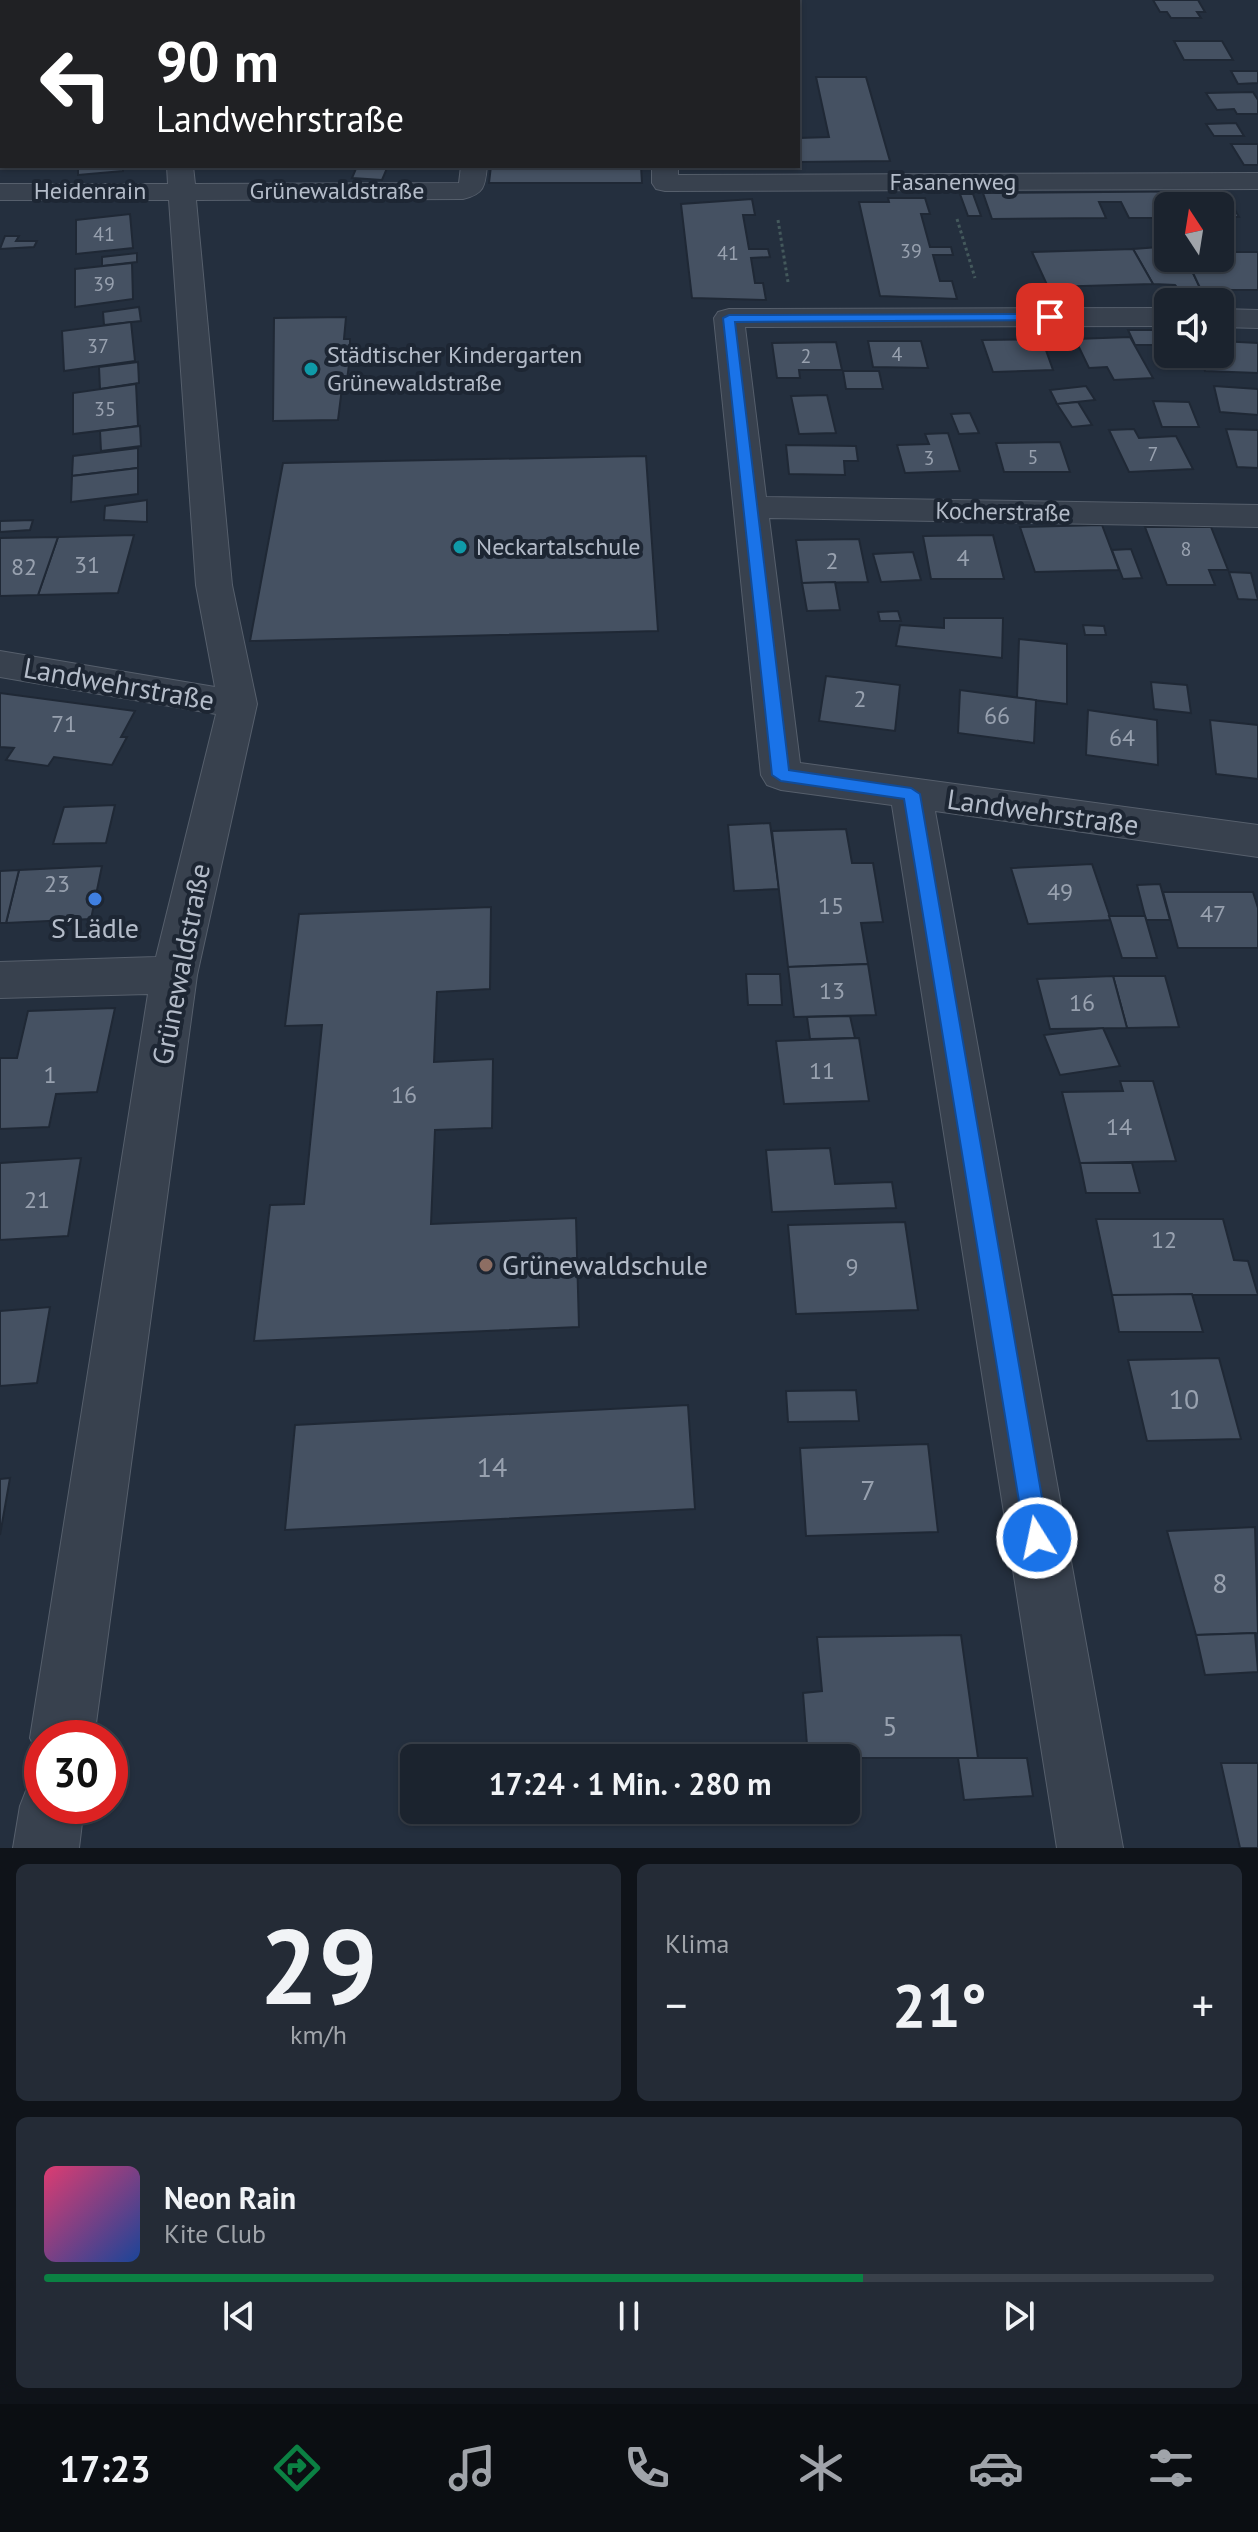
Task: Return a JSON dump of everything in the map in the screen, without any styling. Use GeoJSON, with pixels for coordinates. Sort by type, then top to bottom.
{"type":"FeatureCollection","features":[{"type":"Feature","properties":{"kind":"street","name":"Grünewaldstraße"},"geometry":{"type":"LineString","coordinates":[[65,1720],[174,975],[238,704],[214,585],[180,178],[463,191],[472,187],[474,168]]}},
{"type":"Feature","properties":{"kind":"street","name":"Fasanenweg"},"geometry":{"type":"LineString","coordinates":[[665,168],[665,183],[1258,181]]}},
{"type":"Feature","properties":{"kind":"street","name":"Heidenrain"},"geometry":{"type":"LineString","coordinates":[[0,192],[180,178]]}},
{"type":"Feature","properties":{"kind":"street"},"geometry":{"type":"LineString","coordinates":[[749,507],[729,318],[1154,317]]}},
{"type":"Feature","properties":{"kind":"street"},"geometry":{"type":"LineString","coordinates":[[1234,318],[1258,319]]}},
{"type":"Feature","properties":{"kind":"street","name":"Landwehrstraße"},"geometry":{"type":"LineString","coordinates":[[749,507],[781,775],[1258,841]]}},
{"type":"Feature","properties":{"kind":"street","name":"Kocherstraße"},"geometry":{"type":"LineString","coordinates":[[749,507],[1258,516]]}},
{"type":"Feature","properties":{"kind":"street","name":"Landwehrstraße"},"geometry":{"type":"LineString","coordinates":[[0,664],[238,704]]}},
{"type":"Feature","properties":{"kind":"street"},"geometry":{"type":"LineString","coordinates":[[911,794],[1090,1848]]}},
{"type":"Feature","properties":{"kind":"street"},"geometry":{"type":"LineString","coordinates":[[0,980],[174,975]]}},
{"type":"Feature","properties":{"kind":"street"},"geometry":{"type":"LineString","coordinates":[[46,1848],[49,1824]]}},
{"type":"Feature","properties":{"kind":"path"},"geometry":{"type":"LineString","coordinates":[[773,183],[793,318]]}},
{"type":"Feature","properties":{"kind":"path"},"geometry":{"type":"LineString","coordinates":[[954,208],[987,317]]}},
{"type":"Feature","properties":{"kind":"building"},"geometry":{"type":"Polygon","coordinates":[[[1153,0],[1198,0],[1205,12],[1197,12],[1201,18],[1171,18],[1167,12],[1160,12],[1153,0]]]}},
{"type":"Feature","properties":{"kind":"building"},"geometry":{"type":"Polygon","coordinates":[[[1174,41],[1222,41],[1233,60],[1184,60],[1174,41]]]}},
{"type":"Feature","properties":{"kind":"building"},"geometry":{"type":"Polygon","coordinates":[[[1231,71],[1258,71],[1258,83],[1238,84],[1231,71]]]}},
{"type":"Feature","properties":{"kind":"building"},"geometry":{"type":"Polygon","coordinates":[[[816,77],[866,77],[890,161],[800,162],[800,138],[829,137],[816,77]]]}},
{"type":"Feature","properties":{"kind":"building"},"geometry":{"type":"Polygon","coordinates":[[[1253,92],[1258,100],[1258,114],[1237,114],[1234,109],[1217,110],[1206,93],[1253,92]]]}},
{"type":"Feature","properties":{"kind":"building"},"geometry":{"type":"Polygon","coordinates":[[[1236,123],[1244,136],[1214,136],[1206,124],[1236,123]]]}},
{"type":"Feature","properties":{"kind":"building"},"geometry":{"type":"Polygon","coordinates":[[[1231,144],[1258,144],[1258,165],[1244,165],[1231,144]]]}},
{"type":"Feature","properties":{"kind":"building"},"geometry":{"type":"Polygon","coordinates":[[[78,168],[123,168],[123,171],[78,175],[78,168]]]}},
{"type":"Feature","properties":{"kind":"building"},"geometry":{"type":"Polygon","coordinates":[[[356,168],[387,168],[382,180],[352,178],[356,168]]]}},
{"type":"Feature","properties":{"kind":"building"},"geometry":{"type":"Polygon","coordinates":[[[491,168],[641,168],[642,183],[489,183],[491,168]]]}},
{"type":"Feature","properties":{"kind":"building"},"geometry":{"type":"Polygon","coordinates":[[[1224,191],[1225,192],[1154,192],[1154,218],[1129,218],[1121,202],[1099,202],[1106,218],[992,219],[983,193],[1224,191]]]}},
{"type":"Feature","properties":{"kind":"building"},"geometry":{"type":"Polygon","coordinates":[[[960,194],[973,194],[981,216],[968,216],[960,194]]]}},
{"type":"Feature","properties":{"kind":"building"},"geometry":{"type":"Polygon","coordinates":[[[888,198],[925,198],[930,214],[921,214],[930,247],[951,247],[953,255],[933,255],[940,281],[952,281],[957,299],[880,296],[859,202],[889,202],[888,198]]]}},
{"type":"Feature","properties":{"kind":"building"},"geometry":{"type":"Polygon","coordinates":[[[752,199],[755,215],[743,215],[749,249],[768,249],[770,257],[751,258],[755,283],[763,283],[766,300],[692,298],[681,204],[752,199]]]}},
{"type":"Feature","properties":{"kind":"building"},"geometry":{"type":"Polygon","coordinates":[[[130,214],[133,248],[76,254],[76,220],[130,214]]]}},
{"type":"Feature","properties":{"kind":"building"},"geometry":{"type":"Polygon","coordinates":[[[5,236],[19,236],[16,241],[37,241],[34,247],[0,249],[5,236]]]}},
{"type":"Feature","properties":{"kind":"building"},"geometry":{"type":"Polygon","coordinates":[[[1154,247],[1154,272],[1193,272],[1200,288],[1153,284],[1133,249],[1154,247]]]}},
{"type":"Feature","properties":{"kind":"building"},"geometry":{"type":"Polygon","coordinates":[[[1133,249],[1153,284],[1048,287],[1032,252],[1133,249]]]}},
{"type":"Feature","properties":{"kind":"building"},"geometry":{"type":"Polygon","coordinates":[[[1234,252],[1258,252],[1258,290],[1200,288],[1193,272],[1234,272],[1234,252]]]}},
{"type":"Feature","properties":{"kind":"building"},"geometry":{"type":"Polygon","coordinates":[[[137,253],[137,262],[102,266],[102,257],[137,253]]]}},
{"type":"Feature","properties":{"kind":"building"},"geometry":{"type":"Polygon","coordinates":[[[132,263],[133,299],[75,307],[75,269],[132,263]]]}},
{"type":"Feature","properties":{"kind":"building"},"geometry":{"type":"Polygon","coordinates":[[[139,307],[141,321],[104,325],[103,312],[139,307]]]}},
{"type":"Feature","properties":{"kind":"building","name":"Städtischer Kindergarten Grünewaldstraße"},"geometry":{"type":"Polygon","coordinates":[[[346,317],[344,339],[350,339],[350,357],[347,380],[343,380],[338,420],[273,421],[274,318],[346,317]]]}},
{"type":"Feature","properties":{"kind":"building"},"geometry":{"type":"Polygon","coordinates":[[[131,322],[135,361],[64,371],[62,331],[131,322]]]}},
{"type":"Feature","properties":{"kind":"building"},"geometry":{"type":"Polygon","coordinates":[[[1128,330],[1154,330],[1154,345],[1135,345],[1128,330]]]}},
{"type":"Feature","properties":{"kind":"building"},"geometry":{"type":"Polygon","coordinates":[[[1130,337],[1153,378],[1114,380],[1107,367],[1089,368],[1075,339],[1130,337]]]}},
{"type":"Feature","properties":{"kind":"building"},"geometry":{"type":"Polygon","coordinates":[[[1042,339],[1053,370],[993,372],[982,340],[1042,339]]]}},
{"type":"Feature","properties":{"kind":"building"},"geometry":{"type":"Polygon","coordinates":[[[868,341],[921,341],[928,368],[873,367],[868,341]]]}},
{"type":"Feature","properties":{"kind":"building"},"geometry":{"type":"Polygon","coordinates":[[[836,342],[842,370],[799,370],[800,378],[777,378],[772,343],[836,342]]]}},
{"type":"Feature","properties":{"kind":"building"},"geometry":{"type":"Polygon","coordinates":[[[1234,342],[1258,343],[1258,373],[1205,371],[1204,368],[1234,368],[1234,342]]]}},
{"type":"Feature","properties":{"kind":"building"},"geometry":{"type":"Polygon","coordinates":[[[138,362],[139,383],[100,389],[99,367],[138,362]]]}},
{"type":"Feature","properties":{"kind":"building"},"geometry":{"type":"Polygon","coordinates":[[[843,371],[879,371],[883,389],[846,389],[843,371]]]}},
{"type":"Feature","properties":{"kind":"building"},"geometry":{"type":"Polygon","coordinates":[[[136,384],[138,426],[73,434],[73,393],[136,384]]]}},
{"type":"Feature","properties":{"kind":"building"},"geometry":{"type":"Polygon","coordinates":[[[1086,386],[1095,400],[1057,404],[1050,390],[1086,386]]]}},
{"type":"Feature","properties":{"kind":"building"},"geometry":{"type":"Polygon","coordinates":[[[1214,386],[1258,389],[1258,415],[1220,412],[1214,386]]]}},
{"type":"Feature","properties":{"kind":"building"},"geometry":{"type":"Polygon","coordinates":[[[827,395],[836,433],[799,434],[791,396],[827,395]]]}},
{"type":"Feature","properties":{"kind":"building"},"geometry":{"type":"Polygon","coordinates":[[[1153,401],[1189,402],[1199,427],[1162,427],[1153,401]]]}},
{"type":"Feature","properties":{"kind":"building"},"geometry":{"type":"Polygon","coordinates":[[[1078,402],[1092,425],[1072,427],[1057,404],[1078,402]]]}},
{"type":"Feature","properties":{"kind":"building"},"geometry":{"type":"Polygon","coordinates":[[[970,413],[979,433],[959,434],[951,414],[970,413]]]}},
{"type":"Feature","properties":{"kind":"building"},"geometry":{"type":"Polygon","coordinates":[[[140,426],[141,446],[101,451],[100,431],[140,426]]]}},
{"type":"Feature","properties":{"kind":"building"},"geometry":{"type":"Polygon","coordinates":[[[1134,429],[1139,438],[1176,436],[1193,469],[1129,472],[1109,430],[1134,429]]]}},
{"type":"Feature","properties":{"kind":"building"},"geometry":{"type":"Polygon","coordinates":[[[1226,429],[1258,430],[1258,468],[1237,467],[1226,429]]]}},
{"type":"Feature","properties":{"kind":"building"},"geometry":{"type":"Polygon","coordinates":[[[948,433],[960,471],[905,473],[897,445],[929,444],[925,434],[948,433]]]}},
{"type":"Feature","properties":{"kind":"building"},"geometry":{"type":"Polygon","coordinates":[[[1060,442],[1070,472],[1004,472],[996,443],[1060,442]]]}},
{"type":"Feature","properties":{"kind":"building"},"geometry":{"type":"Polygon","coordinates":[[[786,445],[856,446],[858,461],[844,461],[845,475],[789,474],[786,445]]]}},
{"type":"Feature","properties":{"kind":"building"},"geometry":{"type":"Polygon","coordinates":[[[138,448],[138,468],[72,476],[73,456],[138,448]]]}},
{"type":"Feature","properties":{"kind":"building","name":"Neckartalschule"},"geometry":{"type":"Polygon","coordinates":[[[646,456],[658,631],[250,641],[283,463],[646,456]]]}},
{"type":"Feature","properties":{"kind":"building"},"geometry":{"type":"Polygon","coordinates":[[[138,468],[138,494],[71,502],[72,476],[138,468]]]}},
{"type":"Feature","properties":{"kind":"building"},"geometry":{"type":"Polygon","coordinates":[[[147,500],[147,522],[104,520],[105,506],[147,500]]]}},
{"type":"Feature","properties":{"kind":"building"},"geometry":{"type":"Polygon","coordinates":[[[33,520],[30,530],[0,532],[0,521],[33,520]]]}},
{"type":"Feature","properties":{"kind":"building"},"geometry":{"type":"Polygon","coordinates":[[[1102,525],[1119,570],[1035,572],[1020,527],[1102,525]]]}},
{"type":"Feature","properties":{"kind":"building"},"geometry":{"type":"Polygon","coordinates":[[[1145,527],[1211,527],[1228,570],[1209,570],[1215,585],[1167,585],[1145,527]]]}},
{"type":"Feature","properties":{"kind":"building"},"geometry":{"type":"Polygon","coordinates":[[[134,535],[118,593],[38,595],[58,537],[134,535]]]}},
{"type":"Feature","properties":{"kind":"building"},"geometry":{"type":"Polygon","coordinates":[[[993,535],[1004,579],[931,579],[923,536],[993,535]]]}},
{"type":"Feature","properties":{"kind":"building"},"geometry":{"type":"Polygon","coordinates":[[[58,537],[38,595],[0,596],[0,538],[58,537]]]}},
{"type":"Feature","properties":{"kind":"building"},"geometry":{"type":"Polygon","coordinates":[[[859,539],[868,582],[802,583],[796,540],[859,539]]]}},
{"type":"Feature","properties":{"kind":"building"},"geometry":{"type":"Polygon","coordinates":[[[1131,549],[1142,578],[1123,579],[1112,550],[1131,549]]]}},
{"type":"Feature","properties":{"kind":"building"},"geometry":{"type":"Polygon","coordinates":[[[913,552],[921,580],[881,582],[873,554],[913,552]]]}},
{"type":"Feature","properties":{"kind":"building"},"geometry":{"type":"Polygon","coordinates":[[[1229,572],[1251,573],[1258,600],[1238,599],[1229,572]]]}},
{"type":"Feature","properties":{"kind":"building"},"geometry":{"type":"Polygon","coordinates":[[[835,582],[840,610],[807,611],[802,583],[835,582]]]}},
{"type":"Feature","properties":{"kind":"building"},"geometry":{"type":"Polygon","coordinates":[[[898,611],[901,621],[880,621],[878,612],[898,611]]]}},
{"type":"Feature","properties":{"kind":"building"},"geometry":{"type":"Polygon","coordinates":[[[944,618],[1003,618],[1002,658],[896,646],[900,625],[944,628],[944,618]]]}},
{"type":"Feature","properties":{"kind":"building"},"geometry":{"type":"Polygon","coordinates":[[[1083,625],[1104,626],[1106,635],[1085,635],[1083,625]]]}},
{"type":"Feature","properties":{"kind":"building"},"geometry":{"type":"Polygon","coordinates":[[[1019,639],[1067,644],[1067,704],[1017,698],[1019,639]]]}},
{"type":"Feature","properties":{"kind":"building"},"geometry":{"type":"Polygon","coordinates":[[[826,676],[900,685],[895,731],[819,721],[826,676]]]}},
{"type":"Feature","properties":{"kind":"building"},"geometry":{"type":"Polygon","coordinates":[[[1151,682],[1187,685],[1191,713],[1154,709],[1151,682]]]}},
{"type":"Feature","properties":{"kind":"building"},"geometry":{"type":"Polygon","coordinates":[[[960,690],[1036,700],[1034,743],[958,733],[960,690]]]}},
{"type":"Feature","properties":{"kind":"building"},"geometry":{"type":"Polygon","coordinates":[[[0,693],[135,711],[121,737],[127,737],[112,765],[54,757],[48,766],[6,760],[14,748],[0,747],[0,693]]]}},
{"type":"Feature","properties":{"kind":"building"},"geometry":{"type":"Polygon","coordinates":[[[1088,710],[1157,720],[1158,765],[1086,755],[1088,710]]]}},
{"type":"Feature","properties":{"kind":"building"},"geometry":{"type":"Polygon","coordinates":[[[1210,720],[1258,725],[1258,779],[1216,774],[1210,720]]]}},
{"type":"Feature","properties":{"kind":"building"},"geometry":{"type":"Polygon","coordinates":[[[115,805],[106,843],[53,844],[64,807],[115,805]]]}},
{"type":"Feature","properties":{"kind":"building"},"geometry":{"type":"Polygon","coordinates":[[[770,823],[779,889],[734,891],[728,825],[770,823]]]}},
{"type":"Feature","properties":{"kind":"building"},"geometry":{"type":"Polygon","coordinates":[[[846,829],[852,863],[873,863],[883,922],[861,923],[868,964],[788,967],[772,831],[846,829]]]}},
{"type":"Feature","properties":{"kind":"building"},"geometry":{"type":"Polygon","coordinates":[[[1092,864],[1111,920],[1028,924],[1011,868],[1092,864]]]}},
{"type":"Feature","properties":{"kind":"building"},"geometry":{"type":"Polygon","coordinates":[[[102,866],[91,919],[6,923],[19,870],[102,866]]]}},
{"type":"Feature","properties":{"kind":"building"},"geometry":{"type":"Polygon","coordinates":[[[19,870],[6,923],[0,923],[0,871],[19,870]]]}},
{"type":"Feature","properties":{"kind":"building"},"geometry":{"type":"Polygon","coordinates":[[[1160,884],[1170,920],[1146,920],[1137,885],[1160,884]]]}},
{"type":"Feature","properties":{"kind":"building"},"geometry":{"type":"Polygon","coordinates":[[[1163,892],[1253,892],[1258,908],[1258,948],[1178,948],[1163,892]]]}},
{"type":"Feature","properties":{"kind":"building"},"geometry":{"type":"Polygon","coordinates":[[[491,907],[490,989],[437,992],[434,1062],[493,1059],[492,1128],[435,1130],[431,1224],[576,1218],[579,1327],[254,1341],[270,1205],[304,1204],[322,1025],[285,1026],[299,914],[491,907]]]}},
{"type":"Feature","properties":{"kind":"building"},"geometry":{"type":"Polygon","coordinates":[[[1109,916],[1145,916],[1157,958],[1122,958],[1109,916]]]}},
{"type":"Feature","properties":{"kind":"building"},"geometry":{"type":"Polygon","coordinates":[[[868,964],[876,1015],[794,1017],[788,967],[868,964]]]}},
{"type":"Feature","properties":{"kind":"building"},"geometry":{"type":"Polygon","coordinates":[[[746,974],[780,974],[782,1005],[748,1005],[746,974]]]}},
{"type":"Feature","properties":{"kind":"building"},"geometry":{"type":"Polygon","coordinates":[[[1113,976],[1165,976],[1179,1027],[1127,1028],[1113,976]]]}},
{"type":"Feature","properties":{"kind":"building"},"geometry":{"type":"Polygon","coordinates":[[[1113,976],[1127,1028],[1050,1029],[1037,979],[1113,976]]]}},
{"type":"Feature","properties":{"kind":"building"},"geometry":{"type":"Polygon","coordinates":[[[115,1008],[97,1092],[56,1094],[49,1127],[0,1129],[0,1058],[17,1058],[28,1011],[115,1008]]]}},
{"type":"Feature","properties":{"kind":"building"},"geometry":{"type":"Polygon","coordinates":[[[850,1016],[855,1038],[810,1039],[807,1017],[850,1016]]]}},
{"type":"Feature","properties":{"kind":"building"},"geometry":{"type":"Polygon","coordinates":[[[1103,1028],[1120,1066],[1060,1075],[1044,1035],[1103,1028]]]}},
{"type":"Feature","properties":{"kind":"building"},"geometry":{"type":"Polygon","coordinates":[[[859,1038],[869,1101],[784,1104],[776,1041],[859,1038]]]}},
{"type":"Feature","properties":{"kind":"building"},"geometry":{"type":"Polygon","coordinates":[[[1120,1081],[1153,1081],[1176,1161],[1080,1163],[1062,1092],[1123,1091],[1120,1081]]]}},
{"type":"Feature","properties":{"kind":"building"},"geometry":{"type":"Polygon","coordinates":[[[830,1148],[835,1184],[892,1182],[896,1208],[772,1212],[766,1150],[830,1148]]]}},
{"type":"Feature","properties":{"kind":"building"},"geometry":{"type":"Polygon","coordinates":[[[81,1158],[68,1236],[0,1240],[0,1163],[81,1158]]]}},
{"type":"Feature","properties":{"kind":"building"},"geometry":{"type":"Polygon","coordinates":[[[1080,1163],[1132,1163],[1140,1193],[1086,1193],[1080,1163]]]}},
{"type":"Feature","properties":{"kind":"building"},"geometry":{"type":"Polygon","coordinates":[[[1096,1219],[1223,1219],[1234,1260],[1248,1261],[1258,1295],[1112,1295],[1096,1219]]]}},
{"type":"Feature","properties":{"kind":"building"},"geometry":{"type":"Polygon","coordinates":[[[905,1222],[918,1310],[796,1314],[788,1225],[905,1222]]]}},
{"type":"Feature","properties":{"kind":"building"},"geometry":{"type":"Polygon","coordinates":[[[1192,1294],[1203,1332],[1119,1332],[1112,1295],[1192,1294]]]}},
{"type":"Feature","properties":{"kind":"building"},"geometry":{"type":"Polygon","coordinates":[[[50,1307],[37,1383],[0,1386],[0,1311],[50,1307]]]}},
{"type":"Feature","properties":{"kind":"building"},"geometry":{"type":"Polygon","coordinates":[[[1219,1358],[1241,1439],[1147,1441],[1128,1360],[1219,1358]]]}},
{"type":"Feature","properties":{"kind":"building"},"geometry":{"type":"Polygon","coordinates":[[[856,1390],[859,1421],[788,1422],[786,1391],[856,1390]]]}},
{"type":"Feature","properties":{"kind":"building"},"geometry":{"type":"Polygon","coordinates":[[[688,1405],[695,1509],[285,1530],[295,1425],[688,1405]]]}},
{"type":"Feature","properties":{"kind":"building"},"geometry":{"type":"Polygon","coordinates":[[[928,1444],[938,1532],[806,1536],[800,1448],[928,1444]]]}},
{"type":"Feature","properties":{"kind":"building"},"geometry":{"type":"Polygon","coordinates":[[[10,1478],[0,1535],[0,1479],[10,1478]]]}},
{"type":"Feature","properties":{"kind":"building"},"geometry":{"type":"Polygon","coordinates":[[[1255,1527],[1258,1633],[1196,1635],[1167,1531],[1255,1527]]]}},
{"type":"Feature","properties":{"kind":"building"},"geometry":{"type":"Polygon","coordinates":[[[1255,1633],[1258,1672],[1205,1675],[1196,1635],[1255,1633]]]}},
{"type":"Feature","properties":{"kind":"building"},"geometry":{"type":"Polygon","coordinates":[[[961,1635],[978,1758],[860,1758],[860,1744],[807,1744],[803,1693],[822,1691],[817,1637],[961,1635]]]}},
{"type":"Feature","properties":{"kind":"building"},"geometry":{"type":"Polygon","coordinates":[[[958,1758],[1027,1758],[1033,1796],[964,1800],[958,1758]]]}},
{"type":"Feature","properties":{"kind":"building"},"geometry":{"type":"Polygon","coordinates":[[[1221,1763],[1258,1763],[1258,1848],[1240,1848],[1221,1763]]]}},
{"type":"Feature","properties":{"kind":"place","name":"Städtischer Kindergarten Grünewaldstraße"},"geometry":{"type":"Point","coordinates":[311,369]}},
{"type":"Feature","properties":{"kind":"place","name":"Neckartalschule"},"geometry":{"type":"Point","coordinates":[460,547]}},
{"type":"Feature","properties":{"kind":"place","name":"S´Lädle"},"geometry":{"type":"Point","coordinates":[95,899]}},
{"type":"Feature","properties":{"kind":"place","name":"Grünewaldschule"},"geometry":{"type":"Point","coordinates":[486,1265]}},
{"type":"Feature","properties":{"kind":"route"},"geometry":{"type":"LineString","coordinates":[[1037,1538],[911,794],[781,775],[729,318],[1050,317]]}}]}
